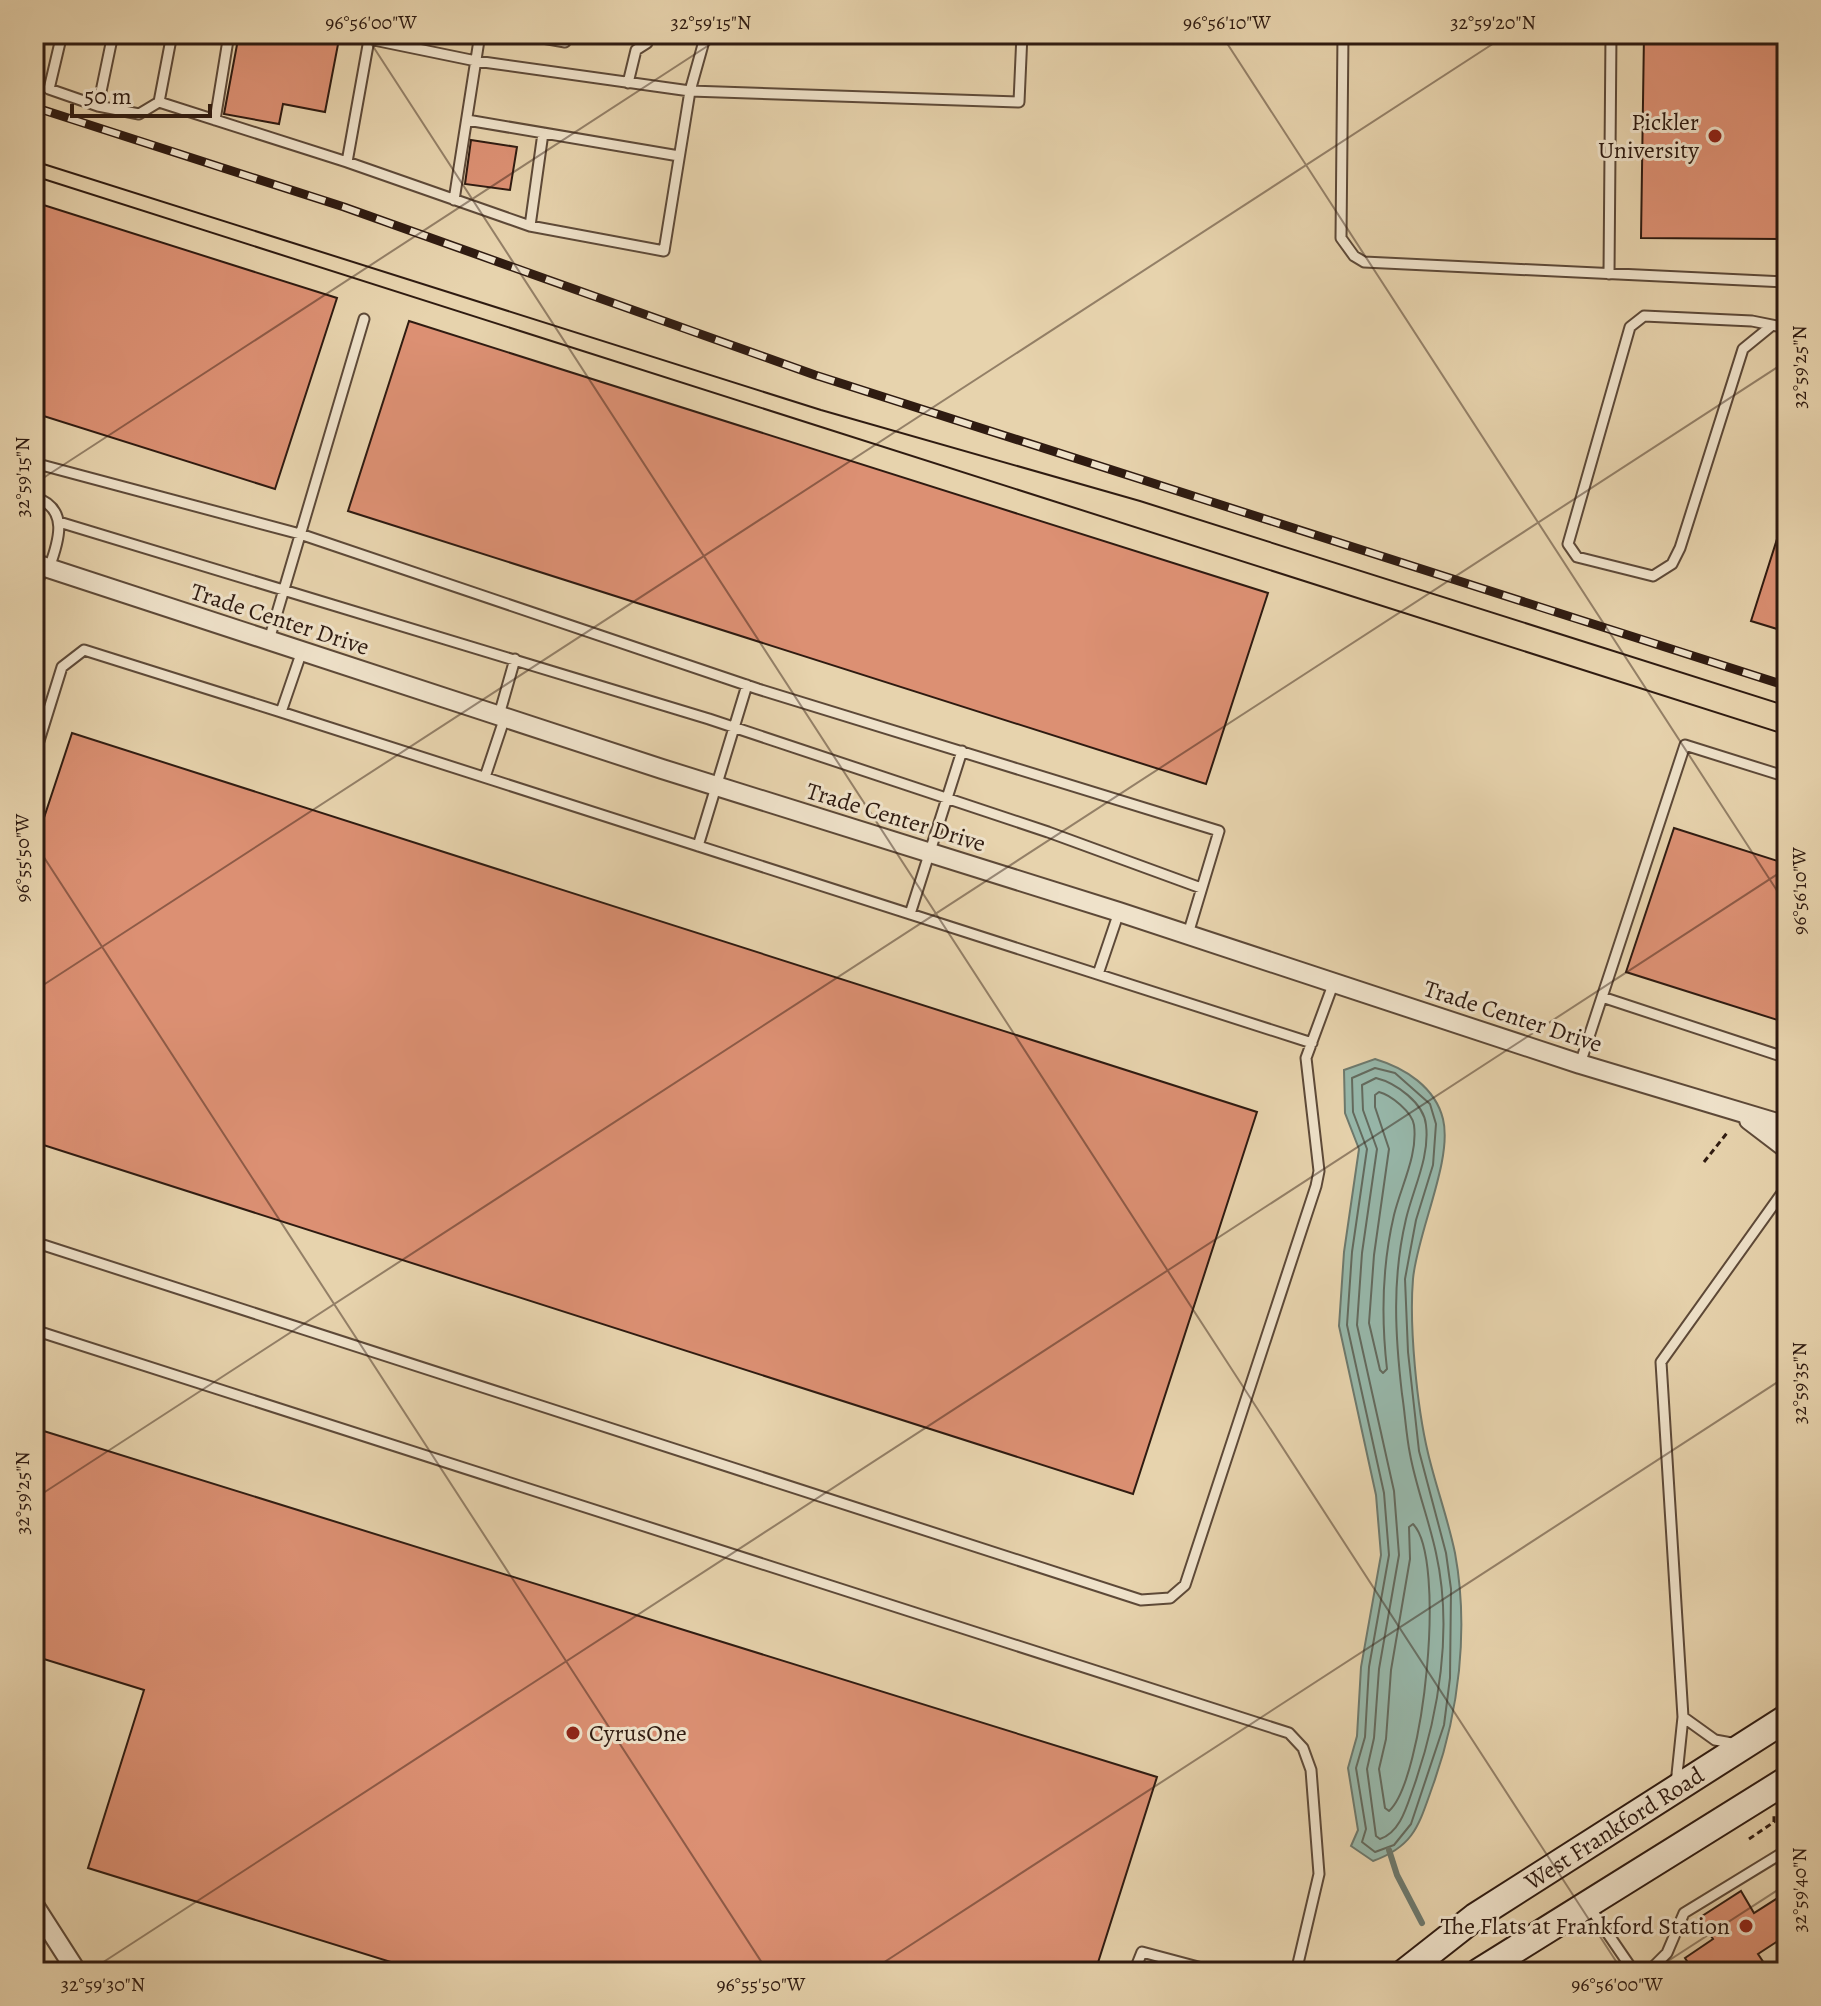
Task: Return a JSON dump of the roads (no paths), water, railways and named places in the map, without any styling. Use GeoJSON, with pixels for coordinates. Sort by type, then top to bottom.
{"type":"FeatureCollection","features":[{"type":"Feature","properties":{"kind":"main road","name":"West Frankford Road"},"geometry":{"type":"LineString","coordinates":[[1405,1972],[1475,1917],[1787,1718]]}},
{"type":"Feature","properties":{"kind":"main road","name":"West Frankford Road"},"geometry":{"type":"LineString","coordinates":[[1479,1972],[1787,1780]]}},
{"type":"Feature","properties":{"kind":"street","name":"Trade Center Drive"},"geometry":{"type":"LineString","coordinates":[[38,574],[269,640],[1188,934],[1580,1064],[1787,1126]]}},
{"type":"Feature","properties":{"kind":"street","name":"Trade Center Drive"},"geometry":{"type":"LineString","coordinates":[[1740,1114],[1787,1149]]}},
{"type":"Feature","properties":{"kind":"street"},"geometry":{"type":"LineString","coordinates":[[34,1905],[77,1972]]}},
{"type":"Feature","properties":{"kind":"lane"},"geometry":{"type":"LineString","coordinates":[[62,34],[49,89],[98,106],[139,114],[159,102],[172,34]]}},
{"type":"Feature","properties":{"kind":"lane"},"geometry":{"type":"LineString","coordinates":[[98,106],[113,34]]}},
{"type":"Feature","properties":{"kind":"lane"},"geometry":{"type":"LineString","coordinates":[[215,120],[229,34]]}},
{"type":"Feature","properties":{"kind":"lane"},"geometry":{"type":"LineString","coordinates":[[454,200],[480,34]]}},
{"type":"Feature","properties":{"kind":"lane"},"geometry":{"type":"LineString","coordinates":[[520,34],[565,42]]}},
{"type":"Feature","properties":{"kind":"lane"},"geometry":{"type":"LineString","coordinates":[[159,102],[347,162],[530,226],[664,251],[690,91],[706,34]]}},
{"type":"Feature","properties":{"kind":"lane"},"geometry":{"type":"LineString","coordinates":[[347,162],[369,36],[476,61],[690,91],[1019,102],[1022,34]]}},
{"type":"Feature","properties":{"kind":"lane"},"geometry":{"type":"LineString","coordinates":[[1343,34],[1341,238],[1354,256],[1364,262],[1787,282]]}},
{"type":"Feature","properties":{"kind":"lane"},"geometry":{"type":"LineString","coordinates":[[1609,274],[1611,34]]}},
{"type":"Feature","properties":{"kind":"lane"},"geometry":{"type":"LineString","coordinates":[[628,83],[636,50],[647,43]]}},
{"type":"Feature","properties":{"kind":"lane"},"geometry":{"type":"LineString","coordinates":[[467,120],[679,156]]}},
{"type":"Feature","properties":{"kind":"lane"},"geometry":{"type":"LineString","coordinates":[[530,226],[543,133]]}},
{"type":"Feature","properties":{"kind":"lane"},"geometry":{"type":"LineString","coordinates":[[1770,327],[1743,349],[1680,548],[1672,564],[1653,576],[1577,557],[1568,544],[1630,327],[1644,316],[1752,321],[1787,328]]}},
{"type":"Feature","properties":{"kind":"lane"},"geometry":{"type":"LineString","coordinates":[[269,640],[364,319]]}},
{"type":"Feature","properties":{"kind":"lane"},"geometry":{"type":"LineString","coordinates":[[34,463],[300,534],[747,685],[1219,831],[1188,934]]}},
{"type":"Feature","properties":{"kind":"lane"},"geometry":{"type":"LineString","coordinates":[[34,497],[46,501],[59,522],[60,537],[38,574]]}},
{"type":"Feature","properties":{"kind":"lane"},"geometry":{"type":"LineString","coordinates":[[59,522],[734,727],[1201,888]]}},
{"type":"Feature","properties":{"kind":"lane"},"geometry":{"type":"LineString","coordinates":[[34,757],[62,667],[84,650],[1312,1043]]}},
{"type":"Feature","properties":{"kind":"lane"},"geometry":{"type":"LineString","coordinates":[[281,712],[302,651]]}},
{"type":"Feature","properties":{"kind":"lane"},"geometry":{"type":"LineString","coordinates":[[485,777],[515,659]]}},
{"type":"Feature","properties":{"kind":"lane"},"geometry":{"type":"LineString","coordinates":[[698,846],[747,685]]}},
{"type":"Feature","properties":{"kind":"lane"},"geometry":{"type":"LineString","coordinates":[[1580,1064],[1685,745],[1787,777]]}},
{"type":"Feature","properties":{"kind":"lane"},"geometry":{"type":"LineString","coordinates":[[910,914],[962,751]]}},
{"type":"Feature","properties":{"kind":"lane"},"geometry":{"type":"LineString","coordinates":[[1098,974],[1119,912]]}},
{"type":"Feature","properties":{"kind":"lane"},"geometry":{"type":"LineString","coordinates":[[34,1242],[1141,1600],[1162,1600],[1185,1585],[1316,1186],[1319,1171],[1306,1058],[1334,982]]}},
{"type":"Feature","properties":{"kind":"lane"},"geometry":{"type":"LineString","coordinates":[[1602,997],[1787,1058]]}},
{"type":"Feature","properties":{"kind":"lane"},"geometry":{"type":"LineString","coordinates":[[1675,1787],[1683,1717],[1661,1362],[1787,1186]]}},
{"type":"Feature","properties":{"kind":"lane"},"geometry":{"type":"LineString","coordinates":[[34,1330],[1289,1733],[1303,1748],[1311,1770],[1319,1874],[1296,1972]]}},
{"type":"Feature","properties":{"kind":"lane"},"geometry":{"type":"LineString","coordinates":[[1683,1717],[1715,1740],[1744,1745]]}},
{"type":"Feature","properties":{"kind":"lane"},"geometry":{"type":"LineString","coordinates":[[1648,1972],[1667,1953],[1684,1913],[1787,1850]]}},
{"type":"Feature","properties":{"kind":"lane"},"geometry":{"type":"LineString","coordinates":[[1587,1903],[1634,1971]]}},
{"type":"Feature","properties":{"kind":"lane"},"geometry":{"type":"LineString","coordinates":[[1134,1972],[1142,1952],[1217,1972]]}},
{"type":"Feature","properties":{"kind":"water"},"geometry":{"type":"Polygon","coordinates":[[[1375,1059],[1417,1080],[1433,1097],[1443,1119],[1443,1155],[1416,1261],[1412,1320],[1420,1413],[1455,1553],[1461,1641],[1449,1729],[1419,1822],[1407,1841],[1373,1861],[1351,1846],[1358,1830],[1348,1768],[1357,1736],[1361,1667],[1381,1555],[1376,1495],[1339,1326],[1344,1252],[1359,1149],[1345,1113],[1344,1070],[1375,1059]]]}},
{"type":"Feature","properties":{"kind":"waterway"},"geometry":{"type":"LineString","coordinates":[[1389,1850],[1397,1875],[1422,1923]]}},
{"type":"Feature","properties":{"kind":"tram line"},"geometry":{"type":"LineString","coordinates":[[34,161],[821,410],[1140,501],[1787,706]]}},
{"type":"Feature","properties":{"kind":"tram line"},"geometry":{"type":"LineString","coordinates":[[34,176],[1787,735]]}},
{"type":"Feature","properties":{"kind":"railway"},"geometry":{"type":"LineString","coordinates":[[34,107],[344,207],[815,375],[1787,686]]}},
{"type":"Feature","properties":{"kind":"place","name":"Pickler University"},"geometry":{"type":"Point","coordinates":[1715,136]}},
{"type":"Feature","properties":{"kind":"place","name":"CyrusOne"},"geometry":{"type":"Point","coordinates":[573,1733]}},
{"type":"Feature","properties":{"kind":"place","name":"The Flats at Frankford Station"},"geometry":{"type":"Point","coordinates":[1746,1926]}}]}
